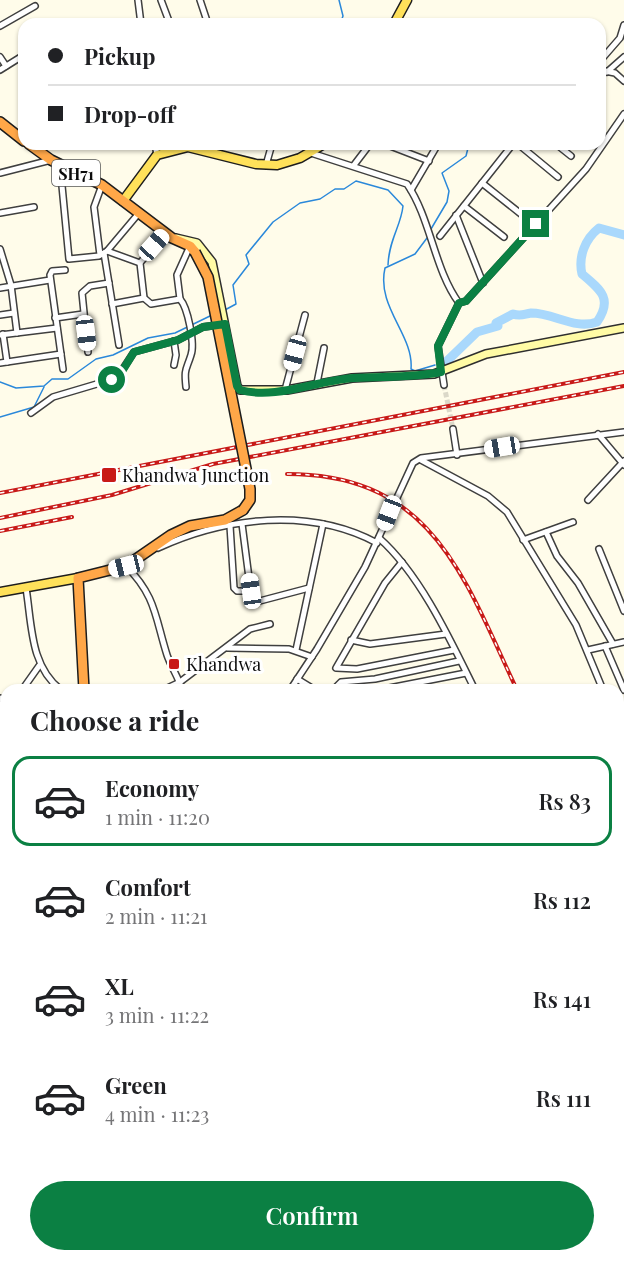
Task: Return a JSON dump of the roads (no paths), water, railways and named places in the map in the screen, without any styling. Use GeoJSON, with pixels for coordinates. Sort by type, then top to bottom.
{"type":"FeatureCollection","features":[{"type":"Feature","properties":{"kind":"highway"},"geometry":{"type":"LineString","coordinates":[[0,122],[18,136]]}},
{"type":"Feature","properties":{"kind":"highway","name":"SH71"},"geometry":{"type":"LineString","coordinates":[[37,150],[55,163],[102,186],[123,201]]}},
{"type":"Feature","properties":{"kind":"highway"},"geometry":{"type":"LineString","coordinates":[[84,684],[78,578],[126,566],[159,541],[190,526],[225,520],[243,510],[250,500],[248,478],[208,277],[192,249],[168,235],[123,201]]}},
{"type":"Feature","properties":{"kind":"main road"},"geometry":{"type":"LineString","coordinates":[[397,18],[407,0]]}},
{"type":"Feature","properties":{"kind":"main road"},"geometry":{"type":"LineString","coordinates":[[123,201],[157,155],[172,150]]}},
{"type":"Feature","properties":{"kind":"main road"},"geometry":{"type":"LineString","coordinates":[[221,150],[266,165],[288,161],[315,150]]}},
{"type":"Feature","properties":{"kind":"main road"},"geometry":{"type":"LineString","coordinates":[[0,592],[78,578]]}},
{"type":"Feature","properties":{"kind":"street"},"geometry":{"type":"LineString","coordinates":[[138,0],[140,18]]}},
{"type":"Feature","properties":{"kind":"street"},"geometry":{"type":"LineString","coordinates":[[161,0],[168,18]]}},
{"type":"Feature","properties":{"kind":"street"},"geometry":{"type":"LineString","coordinates":[[200,0],[206,18]]}},
{"type":"Feature","properties":{"kind":"street"},"geometry":{"type":"LineString","coordinates":[[0,26],[35,6]]}},
{"type":"Feature","properties":{"kind":"street"},"geometry":{"type":"LineString","coordinates":[[606,54],[621,36],[624,25]]}},
{"type":"Feature","properties":{"kind":"street"},"geometry":{"type":"LineString","coordinates":[[0,57],[6,66]]}},
{"type":"Feature","properties":{"kind":"street"},"geometry":{"type":"LineString","coordinates":[[607,72],[624,57]]}},
{"type":"Feature","properties":{"kind":"street"},"geometry":{"type":"LineString","coordinates":[[0,70],[18,58]]}},
{"type":"Feature","properties":{"kind":"street"},"geometry":{"type":"LineString","coordinates":[[607,72],[615,73],[624,81]]}},
{"type":"Feature","properties":{"kind":"street"},"geometry":{"type":"LineString","coordinates":[[606,140],[624,114]]}},
{"type":"Feature","properties":{"kind":"street"},"geometry":{"type":"LineString","coordinates":[[156,150],[157,155]]}},
{"type":"Feature","properties":{"kind":"street"},"geometry":{"type":"LineString","coordinates":[[266,165],[270,150]]}},
{"type":"Feature","properties":{"kind":"street"},"geometry":{"type":"LineString","coordinates":[[354,165],[365,150]]}},
{"type":"Feature","properties":{"kind":"street"},"geometry":{"type":"LineString","coordinates":[[402,150],[429,160]]}},
{"type":"Feature","properties":{"kind":"street"},"geometry":{"type":"LineString","coordinates":[[411,190],[435,150]]}},
{"type":"Feature","properties":{"kind":"street"},"geometry":{"type":"LineString","coordinates":[[440,236],[508,150]]}},
{"type":"Feature","properties":{"kind":"street"},"geometry":{"type":"LineString","coordinates":[[525,150],[558,177]]}},
{"type":"Feature","properties":{"kind":"street"},"geometry":{"type":"LineString","coordinates":[[564,150],[571,156]]}},
{"type":"Feature","properties":{"kind":"street"},"geometry":{"type":"LineString","coordinates":[[444,385],[438,346],[459,303],[466,301],[483,283],[586,169],[599,150]]}},
{"type":"Feature","properties":{"kind":"street"},"geometry":{"type":"LineString","coordinates":[[310,153],[392,177],[406,184],[411,190],[459,303]]}},
{"type":"Feature","properties":{"kind":"street"},"geometry":{"type":"LineString","coordinates":[[0,173],[55,163],[69,259],[104,253],[140,263]]}},
{"type":"Feature","properties":{"kind":"street"},"geometry":{"type":"LineString","coordinates":[[482,183],[526,218]]}},
{"type":"Feature","properties":{"kind":"street"},"geometry":{"type":"LineString","coordinates":[[102,186],[94,207],[119,345]]}},
{"type":"Feature","properties":{"kind":"street"},"geometry":{"type":"LineString","coordinates":[[464,206],[504,237]]}},
{"type":"Feature","properties":{"kind":"street"},"geometry":{"type":"LineString","coordinates":[[0,213],[34,207]]}},
{"type":"Feature","properties":{"kind":"street"},"geometry":{"type":"LineString","coordinates":[[104,253],[139,213]]}},
{"type":"Feature","properties":{"kind":"street"},"geometry":{"type":"LineString","coordinates":[[456,215],[483,283]]}},
{"type":"Feature","properties":{"kind":"street"},"geometry":{"type":"LineString","coordinates":[[140,263],[168,235],[192,240],[207,253],[219,288],[240,390],[285,390],[352,378],[441,372],[486,354],[624,328]]}},
{"type":"Feature","properties":{"kind":"street"},"geometry":{"type":"LineString","coordinates":[[0,249],[11,285],[17,333]]}},
{"type":"Feature","properties":{"kind":"street"},"geometry":{"type":"LineString","coordinates":[[186,387],[184,368],[192,351],[185,305],[180,299],[177,275],[192,249]]}},
{"type":"Feature","properties":{"kind":"street"},"geometry":{"type":"LineString","coordinates":[[140,263],[144,298],[151,304],[180,299]]}},
{"type":"Feature","properties":{"kind":"street"},"geometry":{"type":"LineString","coordinates":[[63,369],[50,280],[52,271],[65,270]]}},
{"type":"Feature","properties":{"kind":"street"},"geometry":{"type":"LineString","coordinates":[[0,288],[50,280]]}},
{"type":"Feature","properties":{"kind":"street"},"geometry":{"type":"LineString","coordinates":[[88,352],[82,293],[84,289],[109,283]]}},
{"type":"Feature","properties":{"kind":"street"},"geometry":{"type":"LineString","coordinates":[[112,304],[144,298]]}},
{"type":"Feature","properties":{"kind":"street"},"geometry":{"type":"LineString","coordinates":[[0,315],[15,313]]}},
{"type":"Feature","properties":{"kind":"street"},"geometry":{"type":"LineString","coordinates":[[55,318],[83,314]]}},
{"type":"Feature","properties":{"kind":"street"},"geometry":{"type":"LineString","coordinates":[[285,390],[305,315]]}},
{"type":"Feature","properties":{"kind":"street"},"geometry":{"type":"LineString","coordinates":[[30,413],[53,397],[117,378],[134,352],[174,341],[203,327],[225,324]]}},
{"type":"Feature","properties":{"kind":"street"},"geometry":{"type":"LineString","coordinates":[[7,362],[1,334],[57,328]]}},
{"type":"Feature","properties":{"kind":"street"},"geometry":{"type":"LineString","coordinates":[[174,341],[176,355],[174,365]]}},
{"type":"Feature","properties":{"kind":"street"},"geometry":{"type":"LineString","coordinates":[[317,383],[324,348]]}},
{"type":"Feature","properties":{"kind":"street"},"geometry":{"type":"LineString","coordinates":[[0,363],[60,354]]}},
{"type":"Feature","properties":{"kind":"street"},"geometry":{"type":"LineString","coordinates":[[453,429],[457,455]]}},
{"type":"Feature","properties":{"kind":"street"},"geometry":{"type":"LineString","coordinates":[[294,684],[312,657],[378,540],[409,468],[419,459],[624,432]]}},
{"type":"Feature","properties":{"kind":"street"},"geometry":{"type":"LineString","coordinates":[[588,500],[624,463],[598,434]]}},
{"type":"Feature","properties":{"kind":"street"},"geometry":{"type":"LineString","coordinates":[[419,459],[434,464],[500,504],[566,607],[588,650],[601,684]]}},
{"type":"Feature","properties":{"kind":"street"},"geometry":{"type":"LineString","coordinates":[[140,557],[186,536],[230,526],[282,520],[341,527],[378,540],[402,562],[446,634],[472,684]]}},
{"type":"Feature","properties":{"kind":"street"},"geometry":{"type":"LineString","coordinates":[[523,540],[573,522]]}},
{"type":"Feature","properties":{"kind":"street"},"geometry":{"type":"LineString","coordinates":[[242,524],[252,601],[256,602],[309,588]]}},
{"type":"Feature","properties":{"kind":"street"},"geometry":{"type":"LineString","coordinates":[[296,650],[323,524]]}},
{"type":"Feature","properties":{"kind":"street"},"geometry":{"type":"LineString","coordinates":[[230,526],[234,588],[237,591],[251,591]]}},
{"type":"Feature","properties":{"kind":"street"},"geometry":{"type":"LineString","coordinates":[[546,532],[557,556],[578,583],[613,644]]}},
{"type":"Feature","properties":{"kind":"street"},"geometry":{"type":"LineString","coordinates":[[599,549],[624,611]]}},
{"type":"Feature","properties":{"kind":"street"},"geometry":{"type":"LineString","coordinates":[[402,562],[385,583],[336,666],[337,670],[357,669],[454,650]]}},
{"type":"Feature","properties":{"kind":"street"},"geometry":{"type":"LineString","coordinates":[[126,566],[141,581],[156,607],[168,656],[180,682]]}},
{"type":"Feature","properties":{"kind":"street"},"geometry":{"type":"LineString","coordinates":[[26,588],[39,666],[54,684]]}},
{"type":"Feature","properties":{"kind":"street"},"geometry":{"type":"LineString","coordinates":[[176,684],[255,627],[270,624]]}},
{"type":"Feature","properties":{"kind":"street"},"geometry":{"type":"LineString","coordinates":[[351,640],[369,644],[446,634]]}},
{"type":"Feature","properties":{"kind":"street"},"geometry":{"type":"LineString","coordinates":[[588,650],[624,642]]}},
{"type":"Feature","properties":{"kind":"street"},"geometry":{"type":"LineString","coordinates":[[605,646],[621,684]]}},
{"type":"Feature","properties":{"kind":"street"},"geometry":{"type":"LineString","coordinates":[[227,648],[296,650],[312,657]]}},
{"type":"Feature","properties":{"kind":"street"},"geometry":{"type":"LineString","coordinates":[[339,684],[375,680],[459,661]]}},
{"type":"Feature","properties":{"kind":"street"},"geometry":{"type":"LineString","coordinates":[[26,684],[39,666]]}},
{"type":"Feature","properties":{"kind":"street"},"geometry":{"type":"LineString","coordinates":[[410,684],[466,673]]}},
{"type":"Feature","properties":{"kind":"street"},"geometry":{"type":"LineString","coordinates":[[297,680],[304,684]]}},
{"type":"Feature","properties":{"kind":"waterway"},"geometry":{"type":"LineString","coordinates":[[339,0],[342,18]]}},
{"type":"Feature","properties":{"kind":"waterway"},"geometry":{"type":"LineString","coordinates":[[431,229],[447,202],[449,191],[442,173],[466,156],[468,150]]}},
{"type":"Feature","properties":{"kind":"waterway"},"geometry":{"type":"LineString","coordinates":[[223,311],[236,304],[233,285],[249,264],[246,255],[273,222],[300,203],[320,199],[335,189],[344,189],[356,181],[388,190],[403,206],[390,248],[388,265]]}},
{"type":"Feature","properties":{"kind":"waterway"},"geometry":{"type":"LineString","coordinates":[[446,362],[477,332],[498,326],[496,323],[513,314],[540,314],[581,324],[597,322],[604,307],[603,295],[582,274],[582,255],[590,237],[599,228],[624,235]]}},
{"type":"Feature","properties":{"kind":"waterway"},"geometry":{"type":"LineString","coordinates":[[427,238],[415,254],[385,268],[384,282],[390,308],[407,344],[411,369],[415,371],[435,365]]}},
{"type":"Feature","properties":{"kind":"waterway"},"geometry":{"type":"LineString","coordinates":[[0,382],[16,388],[44,386],[52,379],[68,379],[96,359],[113,355],[148,338],[175,333],[210,316]]}},
{"type":"Feature","properties":{"kind":"waterway"},"geometry":{"type":"LineString","coordinates":[[0,417],[34,407],[44,387]]}},
{"type":"Feature","properties":{"kind":"tunnel"},"geometry":{"type":"LineString","coordinates":[[444,385],[453,429]]}},
{"type":"Feature","properties":{"kind":"railway"},"geometry":{"type":"LineString","coordinates":[[0,493],[624,372]]}},
{"type":"Feature","properties":{"kind":"railway"},"geometry":{"type":"LineString","coordinates":[[0,518],[112,495],[213,464],[624,386]]}},
{"type":"Feature","properties":{"kind":"railway"},"geometry":{"type":"LineString","coordinates":[[287,474],[337,479],[377,492],[410,513],[437,540],[459,572],[514,684]]}},
{"type":"Feature","properties":{"kind":"railway"},"geometry":{"type":"LineString","coordinates":[[0,531],[72,517]]}},
{"type":"Feature","properties":{"kind":"place","name":"Khandwa Junction"},"geometry":{"type":"Point","coordinates":[109,475]}},
{"type":"Feature","properties":{"kind":"place","name":"Khandwa"},"geometry":{"type":"Point","coordinates":[174,664]}}]}
